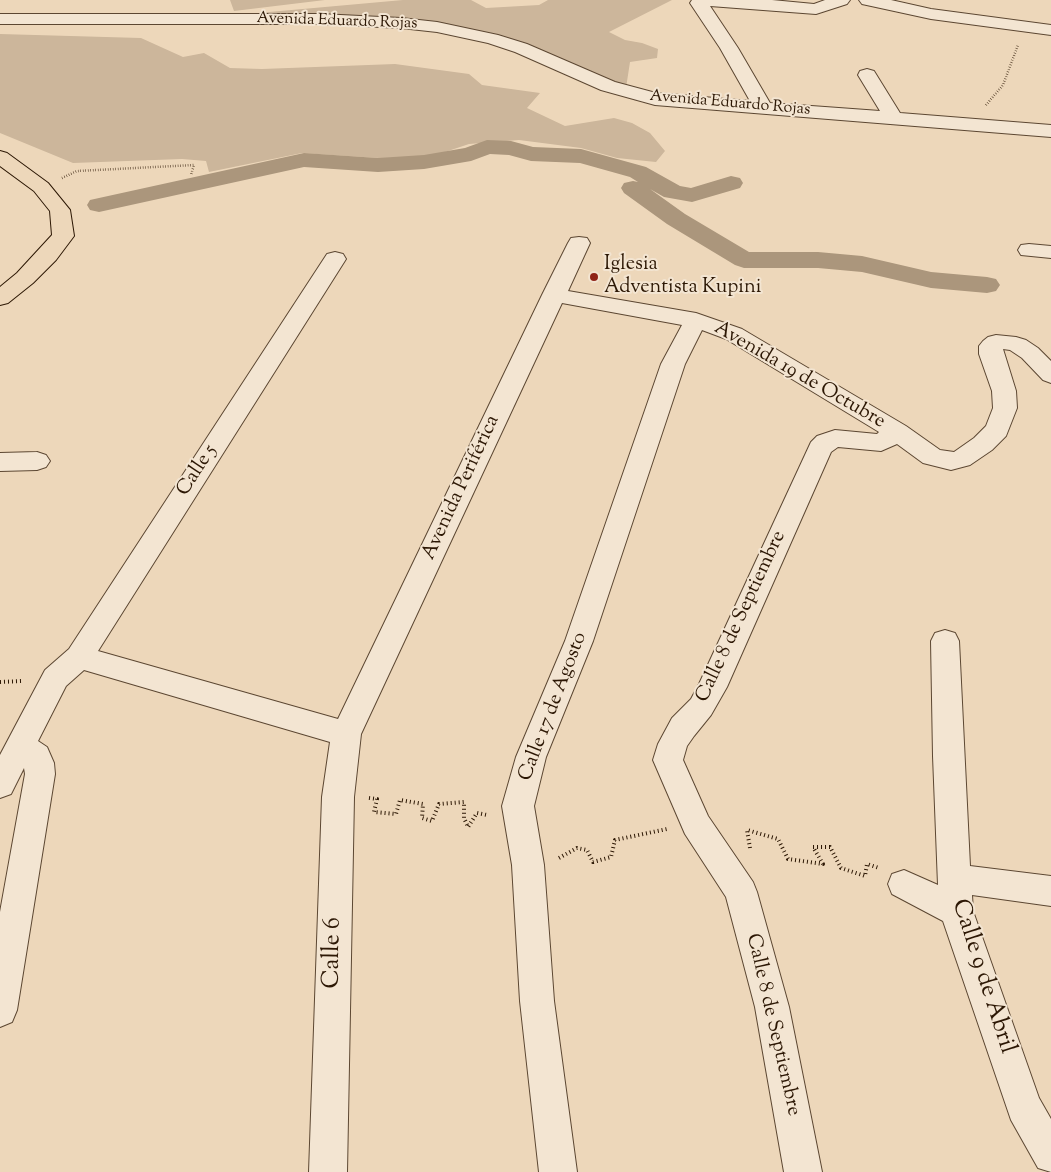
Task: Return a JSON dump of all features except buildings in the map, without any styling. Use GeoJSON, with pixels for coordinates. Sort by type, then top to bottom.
{"type":"FeatureCollection","features":[{"type":"Feature","properties":{"kind":"main road"},"geometry":{"type":"LineString","coordinates":[[0,157],[42,188],[60,210],[63,236],[26,278],[0,298]]}},
{"type":"Feature","properties":{"kind":"street"},"geometry":{"type":"LineString","coordinates":[[764,108],[729,48],[699,3],[713,0],[816,9],[841,0]]}},
{"type":"Feature","properties":{"kind":"street"},"geometry":{"type":"LineString","coordinates":[[868,0],[931,14],[1051,30]]}},
{"type":"Feature","properties":{"kind":"street","name":"Avenida Eduardo Rojas"},"geometry":{"type":"LineString","coordinates":[[0,19],[320,19],[401,22],[436,27],[492,39],[522,48],[587,78],[626,92],[655,99],[1051,131]]}},
{"type":"Feature","properties":{"kind":"street"},"geometry":{"type":"LineString","coordinates":[[867,75],[894,118]]}},
{"type":"Feature","properties":{"kind":"street","name":"Avenida Periférica"},"geometry":{"type":"LineString","coordinates":[[346,734],[579,243]]}},
{"type":"Feature","properties":{"kind":"street"},"geometry":{"type":"LineString","coordinates":[[1029,250],[1051,252]]}},
{"type":"Feature","properties":{"kind":"street","name":"Calle 5"},"geometry":{"type":"LineString","coordinates":[[21,745],[56,678],[79,657],[335,259]]}},
{"type":"Feature","properties":{"kind":"street","name":"Avenida 19 de Octubre"},"geometry":{"type":"LineString","coordinates":[[553,295],[696,320],[734,334],[897,432],[932,457],[951,461],[961,459],[983,444],[997,430],[1005,408],[1004,390],[991,354],[991,346],[996,342],[1008,342],[1018,345],[1030,353],[1051,375]]}},
{"type":"Feature","properties":{"kind":"street","name":"Calle 17 de Agosto"},"geometry":{"type":"LineString","coordinates":[[558,1172],[537,1001],[528,865],[518,806],[531,757],[579,641],[673,364],[696,320]]}},
{"type":"Feature","properties":{"kind":"street","name":"Calle 8 de Septiembre"},"geometry":{"type":"LineString","coordinates":[[803,1172],[772,1007],[741,892],[696,824],[668,760],[673,744],[683,727],[701,707],[712,687],[820,448],[826,442],[835,438],[880,443],[897,432]]}},
{"type":"Feature","properties":{"kind":"street"},"geometry":{"type":"LineString","coordinates":[[0,462],[37,461]]}},
{"type":"Feature","properties":{"kind":"street","name":"Calle 9 de Abril"},"geometry":{"type":"LineString","coordinates":[[946,641],[948,756],[956,910],[1024,1106],[1051,1155]]}},
{"type":"Feature","properties":{"kind":"street"},"geometry":{"type":"LineString","coordinates":[[79,657],[346,734]]}},
{"type":"Feature","properties":{"kind":"street","name":"Calle 6"},"geometry":{"type":"LineString","coordinates":[[328,1172],[338,796],[346,734]]}},
{"type":"Feature","properties":{"kind":"street"},"geometry":{"type":"LineString","coordinates":[[0,785],[21,745],[36,756],[40,774],[0,1010]]}},
{"type":"Feature","properties":{"kind":"street"},"geometry":{"type":"LineString","coordinates":[[954,878],[1051,891]]}},
{"type":"Feature","properties":{"kind":"street"},"geometry":{"type":"LineString","coordinates":[[904,884],[956,910]]}},
{"type":"Feature","properties":{"kind":"path"},"geometry":{"type":"LineString","coordinates":[[985,125],[984,109],[989,99],[1002,85],[1025,28]]}},
{"type":"Feature","properties":{"kind":"path"},"geometry":{"type":"LineString","coordinates":[[42,188],[77,171],[194,165],[191,176]]}},
{"type":"Feature","properties":{"kind":"path"},"geometry":{"type":"LineString","coordinates":[[741,848],[750,848],[747,830],[778,839],[788,859],[823,864],[813,847],[830,847],[841,868],[865,876],[867,864],[890,872],[904,884]]}},
{"type":"Feature","properties":{"kind":"shaded area"},"geometry":{"type":"Polygon","coordinates":[[[230,0],[325,0],[234,11],[230,0]]]}},
{"type":"Feature","properties":{"kind":"shaded area"},"geometry":{"type":"Polygon","coordinates":[[[403,0],[471,0],[486,8],[539,5],[548,0],[672,0],[609,32],[625,40],[642,43],[658,49],[657,58],[630,62],[626,88],[552,60],[434,28],[180,20],[403,0]]]}},
{"type":"Feature","properties":{"kind":"shaded area"},"geometry":{"type":"Polygon","coordinates":[[[0,34],[141,38],[183,57],[204,53],[230,68],[262,69],[395,64],[469,74],[482,85],[540,93],[527,108],[565,126],[614,118],[632,123],[650,133],[665,151],[656,162],[617,158],[581,148],[519,140],[469,144],[430,157],[394,159],[302,153],[209,172],[206,161],[182,159],[73,163],[0,133],[0,34]]]}},
{"type":"Feature","properties":{"kind":"waterway"},"geometry":{"type":"LineString","coordinates":[[99,205],[304,160],[378,165],[424,162],[471,154],[487,147],[511,148],[531,154],[581,156],[638,172],[673,192],[692,195],[731,183]]}},
{"type":"Feature","properties":{"kind":"waterway"},"geometry":{"type":"LineString","coordinates":[[633,188],[676,219],[744,260],[818,260],[862,264],[931,280],[987,285]]}},
{"type":"Feature","properties":{"kind":"place","name":"Iglesia Adventista Kupini"},"geometry":{"type":"Point","coordinates":[594,277]}}]}
